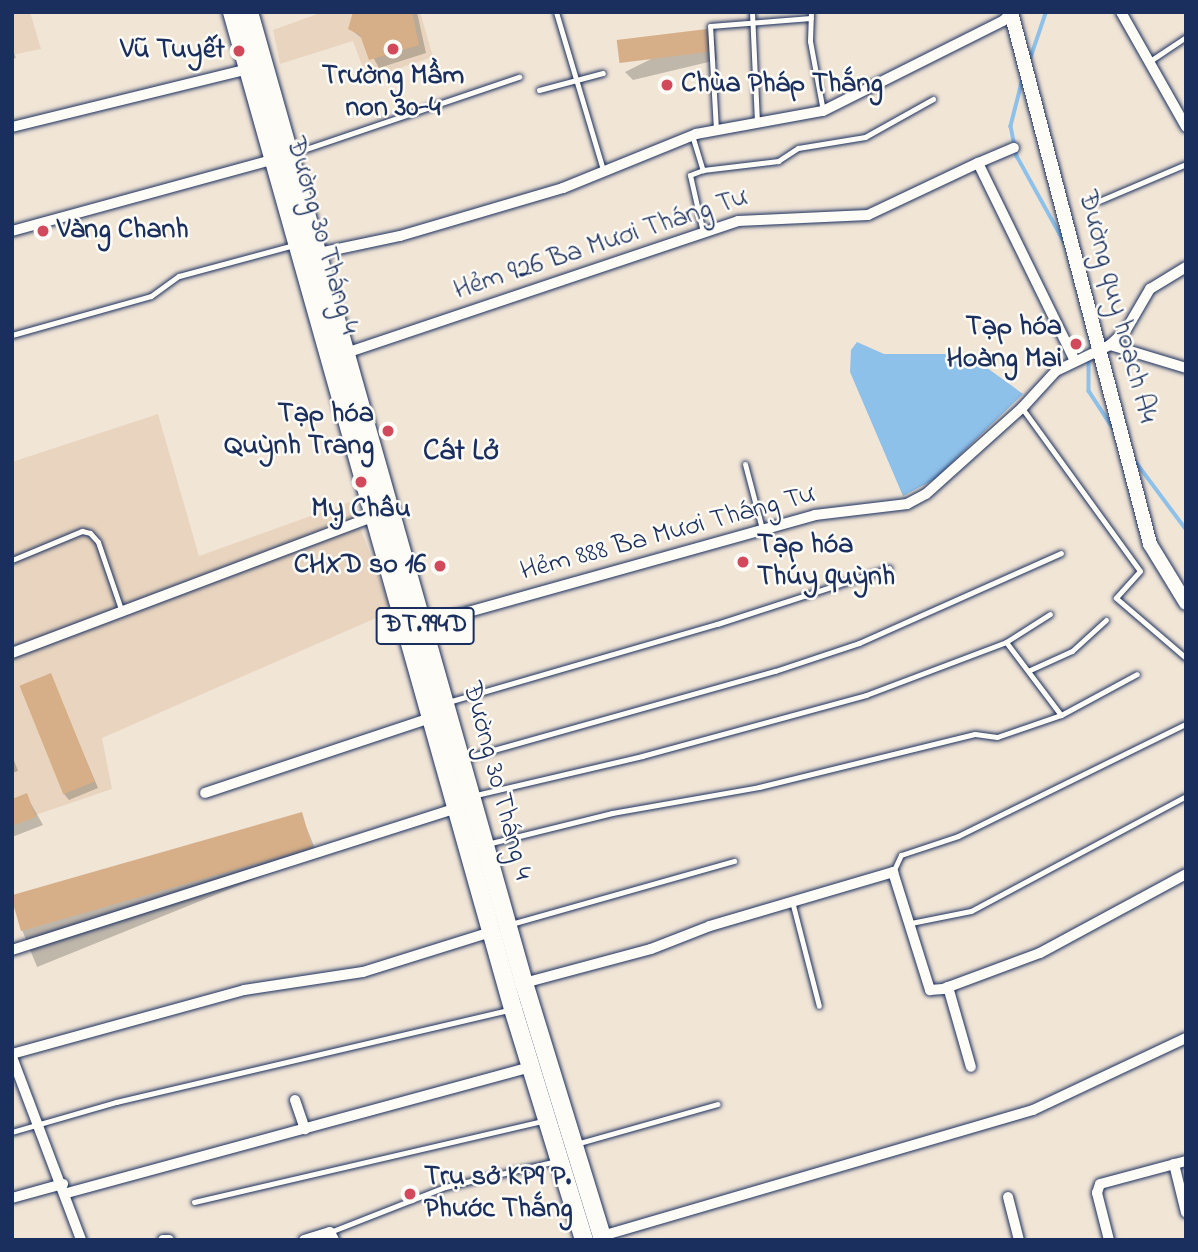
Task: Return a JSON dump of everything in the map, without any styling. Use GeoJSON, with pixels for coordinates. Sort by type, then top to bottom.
{"type":"FeatureCollection","features":[{"type":"Feature","properties":{"kind":"main road","name":"Đường 30 Tháng 4"},"geometry":{"type":"LineString","coordinates":[[232,12],[271,160],[374,516],[448,702],[524,983],[573,1145],[596,1239]]}},
{"type":"Feature","properties":{"kind":"main road","name":"Đường 30 Tháng 4"},"geometry":{"type":"LineString","coordinates":[[249,12],[392,509],[417,626],[431,718],[491,932],[560,1160],[596,1239]]}},
{"type":"Feature","properties":{"kind":"main road"},"geometry":{"type":"LineString","coordinates":[[374,516],[392,509]]}},
{"type":"Feature","properties":{"kind":"main road"},"geometry":{"type":"LineString","coordinates":[[491,932],[508,925]]}},
{"type":"Feature","properties":{"kind":"street"},"geometry":{"type":"LineString","coordinates":[[1121,12],[1186,127]]}},
{"type":"Feature","properties":{"kind":"street"},"geometry":{"type":"LineString","coordinates":[[319,253],[499,208],[692,135],[823,111],[1012,14]]}},
{"type":"Feature","properties":{"kind":"street","name":"Đường quy hoạch A4"},"geometry":{"type":"LineString","coordinates":[[1012,14],[1106,346],[1150,544],[1186,603]]}},
{"type":"Feature","properties":{"kind":"street"},"geometry":{"type":"LineString","coordinates":[[12,127],[248,69]]}},
{"type":"Feature","properties":{"kind":"street","name":"Hẻm 926 Ba Mươi Tháng Tư"},"geometry":{"type":"LineString","coordinates":[[346,352],[704,232],[763,216],[869,215],[1014,148]]}},
{"type":"Feature","properties":{"kind":"street"},"geometry":{"type":"LineString","coordinates":[[12,231],[271,160]]}},
{"type":"Feature","properties":{"kind":"street"},"geometry":{"type":"LineString","coordinates":[[978,163],[1075,362]]}},
{"type":"Feature","properties":{"kind":"street","name":"Hẻm 888 Ba Mươi Tháng Tư"},"geometry":{"type":"LineString","coordinates":[[417,626],[762,529],[845,509],[907,504],[926,494],[1022,408],[1056,371],[1106,346],[1126,330],[1150,289],[1186,267]]}},
{"type":"Feature","properties":{"kind":"street"},"geometry":{"type":"LineString","coordinates":[[1106,346],[1186,368]]}},
{"type":"Feature","properties":{"kind":"street"},"geometry":{"type":"LineString","coordinates":[[12,653],[374,516]]}},
{"type":"Feature","properties":{"kind":"street"},"geometry":{"type":"LineString","coordinates":[[205,793],[431,718]]}},
{"type":"Feature","properties":{"kind":"street"},"geometry":{"type":"LineString","coordinates":[[12,950],[457,808]]}},
{"type":"Feature","properties":{"kind":"street"},"geometry":{"type":"LineString","coordinates":[[524,983],[793,905],[893,872],[930,990],[948,987],[1041,953],[1186,874]]}},
{"type":"Feature","properties":{"kind":"street"},"geometry":{"type":"LineString","coordinates":[[81,1240],[65,1189],[37,1126],[12,1055],[244,990],[363,972],[491,932]]}},
{"type":"Feature","properties":{"kind":"street"},"geometry":{"type":"LineString","coordinates":[[948,987],[971,1067]]}},
{"type":"Feature","properties":{"kind":"street"},"geometry":{"type":"LineString","coordinates":[[596,1239],[1033,1110],[1186,1038]]}},
{"type":"Feature","properties":{"kind":"street"},"geometry":{"type":"LineString","coordinates":[[12,1198],[65,1189],[304,1129],[532,1067]]}},
{"type":"Feature","properties":{"kind":"street"},"geometry":{"type":"LineString","coordinates":[[295,1100],[304,1129]]}},
{"type":"Feature","properties":{"kind":"street"},"geometry":{"type":"LineString","coordinates":[[1109,1240],[1097,1193],[1100,1184],[1180,1162],[1186,1213]]}},
{"type":"Feature","properties":{"kind":"street"},"geometry":{"type":"LineString","coordinates":[[1008,1197],[1019,1240]]}},
{"type":"Feature","properties":{"kind":"street"},"geometry":{"type":"LineString","coordinates":[[303,1240],[332,1236]]}},
{"type":"Feature","properties":{"kind":"street"},"geometry":{"type":"LineString","coordinates":[[163,1240],[169,1240]]}},
{"type":"Feature","properties":{"kind":"lane"},"geometry":{"type":"LineString","coordinates":[[556,12],[603,170]]}},
{"type":"Feature","properties":{"kind":"lane"},"geometry":{"type":"LineString","coordinates":[[751,12],[757,123]]}},
{"type":"Feature","properties":{"kind":"lane"},"geometry":{"type":"LineString","coordinates":[[716,129],[710,26],[811,15],[810,41],[823,111]]}},
{"type":"Feature","properties":{"kind":"lane"},"geometry":{"type":"LineString","coordinates":[[1150,61],[1186,37]]}},
{"type":"Feature","properties":{"kind":"lane"},"geometry":{"type":"LineString","coordinates":[[539,90],[603,73]]}},
{"type":"Feature","properties":{"kind":"lane"},"geometry":{"type":"LineString","coordinates":[[271,160],[519,77]]}},
{"type":"Feature","properties":{"kind":"lane"},"geometry":{"type":"LineString","coordinates":[[704,232],[690,175],[702,170],[778,161],[799,148],[865,137],[933,99]]}},
{"type":"Feature","properties":{"kind":"lane"},"geometry":{"type":"LineString","coordinates":[[692,135],[702,170]]}},
{"type":"Feature","properties":{"kind":"lane"},"geometry":{"type":"LineString","coordinates":[[1099,201],[1186,163]]}},
{"type":"Feature","properties":{"kind":"lane"},"geometry":{"type":"LineString","coordinates":[[12,335],[150,296],[179,276],[297,244]]}},
{"type":"Feature","properties":{"kind":"lane"},"geometry":{"type":"LineString","coordinates":[[1022,408],[1140,571],[1116,598],[1186,658]]}},
{"type":"Feature","properties":{"kind":"lane"},"geometry":{"type":"LineString","coordinates":[[745,464],[762,529]]}},
{"type":"Feature","properties":{"kind":"lane"},"geometry":{"type":"LineString","coordinates":[[12,560],[82,531],[90,533],[98,542],[122,612]]}},
{"type":"Feature","properties":{"kind":"lane"},"geometry":{"type":"LineString","coordinates":[[462,758],[799,663],[933,612],[1061,553]]}},
{"type":"Feature","properties":{"kind":"lane"},"geometry":{"type":"LineString","coordinates":[[448,702],[717,624],[889,568]]}},
{"type":"Feature","properties":{"kind":"lane"},"geometry":{"type":"LineString","coordinates":[[473,796],[642,756],[866,695],[1006,642],[1050,614]]}},
{"type":"Feature","properties":{"kind":"lane"},"geometry":{"type":"LineString","coordinates":[[1030,670],[1072,651],[1106,620]]}},
{"type":"Feature","properties":{"kind":"lane"},"geometry":{"type":"LineString","coordinates":[[1006,642],[1030,670],[1061,715]]}},
{"type":"Feature","properties":{"kind":"lane"},"geometry":{"type":"LineString","coordinates":[[487,844],[612,813],[759,787],[975,734],[997,737],[1061,715],[1137,674]]}},
{"type":"Feature","properties":{"kind":"lane"},"geometry":{"type":"LineString","coordinates":[[893,872],[901,855],[958,836],[1186,724]]}},
{"type":"Feature","properties":{"kind":"lane"},"geometry":{"type":"LineString","coordinates":[[911,923],[971,911],[1186,796]]}},
{"type":"Feature","properties":{"kind":"lane"},"geometry":{"type":"LineString","coordinates":[[508,925],[734,862]]}},
{"type":"Feature","properties":{"kind":"lane"},"geometry":{"type":"LineString","coordinates":[[793,905],[819,1006]]}},
{"type":"Feature","properties":{"kind":"lane"},"geometry":{"type":"LineString","coordinates":[[12,1132],[116,1102],[513,1009]]}},
{"type":"Feature","properties":{"kind":"lane"},"geometry":{"type":"LineString","coordinates":[[573,1145],[718,1104]]}},
{"type":"Feature","properties":{"kind":"lane"},"geometry":{"type":"LineString","coordinates":[[194,1202],[548,1120]]}},
{"type":"Feature","properties":{"kind":"lane"},"geometry":{"type":"LineString","coordinates":[[332,1236],[445,1187],[560,1160]]}},
{"type":"Feature","properties":{"kind":"shaded area"},"geometry":{"type":"Polygon","coordinates":[[[12,12],[30,12],[41,49],[12,55],[12,12]]]}},
{"type":"Feature","properties":{"kind":"shaded area","name":"Trường Mầm non 30-4"},"geometry":{"type":"Polygon","coordinates":[[[323,12],[420,12],[433,57],[367,79],[353,41],[280,64],[273,30],[323,12]]]}},
{"type":"Feature","properties":{"kind":"shaded area"},"geometry":{"type":"Polygon","coordinates":[[[158,414],[199,556],[350,502],[392,611],[102,738],[112,789],[12,823],[12,462],[158,414]]]}},
{"type":"Feature","properties":{"kind":"water"},"geometry":{"type":"Polygon","coordinates":[[[857,342],[884,354],[968,354],[1023,394],[935,479],[903,496],[850,372],[851,350],[857,342]]]}},
{"type":"Feature","properties":{"kind":"building"},"geometry":{"type":"Polygon","coordinates":[[[353,12],[412,12],[419,45],[369,60],[360,35],[348,29],[353,12]]]}},
{"type":"Feature","properties":{"kind":"building"},"geometry":{"type":"Polygon","coordinates":[[[707,29],[710,52],[619,63],[617,40],[707,29]]]}},
{"type":"Feature","properties":{"kind":"building"},"geometry":{"type":"Polygon","coordinates":[[[51,673],[95,781],[63,794],[19,686],[51,673]]]}},
{"type":"Feature","properties":{"kind":"building"},"geometry":{"type":"Polygon","coordinates":[[[27,793],[36,817],[12,826],[12,799],[27,793]]]}},
{"type":"Feature","properties":{"kind":"building"},"geometry":{"type":"Polygon","coordinates":[[[302,812],[312,848],[21,931],[12,895],[302,812]]]}},
{"type":"Feature","properties":{"kind":"waterway"},"geometry":{"type":"LineString","coordinates":[[1029,62],[1046,12]]}},
{"type":"Feature","properties":{"kind":"waterway"},"geometry":{"type":"LineString","coordinates":[[1023,79],[1011,126],[1017,156],[1065,243]]}},
{"type":"Feature","properties":{"kind":"waterway"},"geometry":{"type":"LineString","coordinates":[[1089,359],[1089,391],[1113,428]]}},
{"type":"Feature","properties":{"kind":"waterway"},"geometry":{"type":"LineString","coordinates":[[1133,458],[1186,529]]}},
{"type":"Feature","properties":{"kind":"place","name":"Trường Mầm non 30-4"},"geometry":{"type":"Point","coordinates":[393,49]}},
{"type":"Feature","properties":{"kind":"place","name":"Vũ Tuyết"},"geometry":{"type":"Point","coordinates":[239,51]}},
{"type":"Feature","properties":{"kind":"place","name":"Chùa Pháp Thắng"},"geometry":{"type":"Point","coordinates":[667,85]}},
{"type":"Feature","properties":{"kind":"place","name":"Vàng Chanh"},"geometry":{"type":"Point","coordinates":[43,231]}},
{"type":"Feature","properties":{"kind":"place","name":"Tạp hóa Hoàng Mai"},"geometry":{"type":"Point","coordinates":[1076,344]}},
{"type":"Feature","properties":{"kind":"place","name":"Tạp hóa Quỳnh Trang"},"geometry":{"type":"Point","coordinates":[388,431]}},
{"type":"Feature","properties":{"kind":"place","name":"Mỵ Châu"},"geometry":{"type":"Point","coordinates":[361,482]}},
{"type":"Feature","properties":{"kind":"place","name":"Tạp hóa Thúy quỳnh"},"geometry":{"type":"Point","coordinates":[743,562]}},
{"type":"Feature","properties":{"kind":"place","name":"CHXD so 16"},"geometry":{"type":"Point","coordinates":[440,566]}},
{"type":"Feature","properties":{"kind":"place","name":"Trụ sở KP9 P. Phước Thắng"},"geometry":{"type":"Point","coordinates":[410,1194]}},
{"type":"Feature","properties":{"kind":"district","name":"Cát Lở"},"geometry":{"type":"Point","coordinates":[461,452]}}]}
